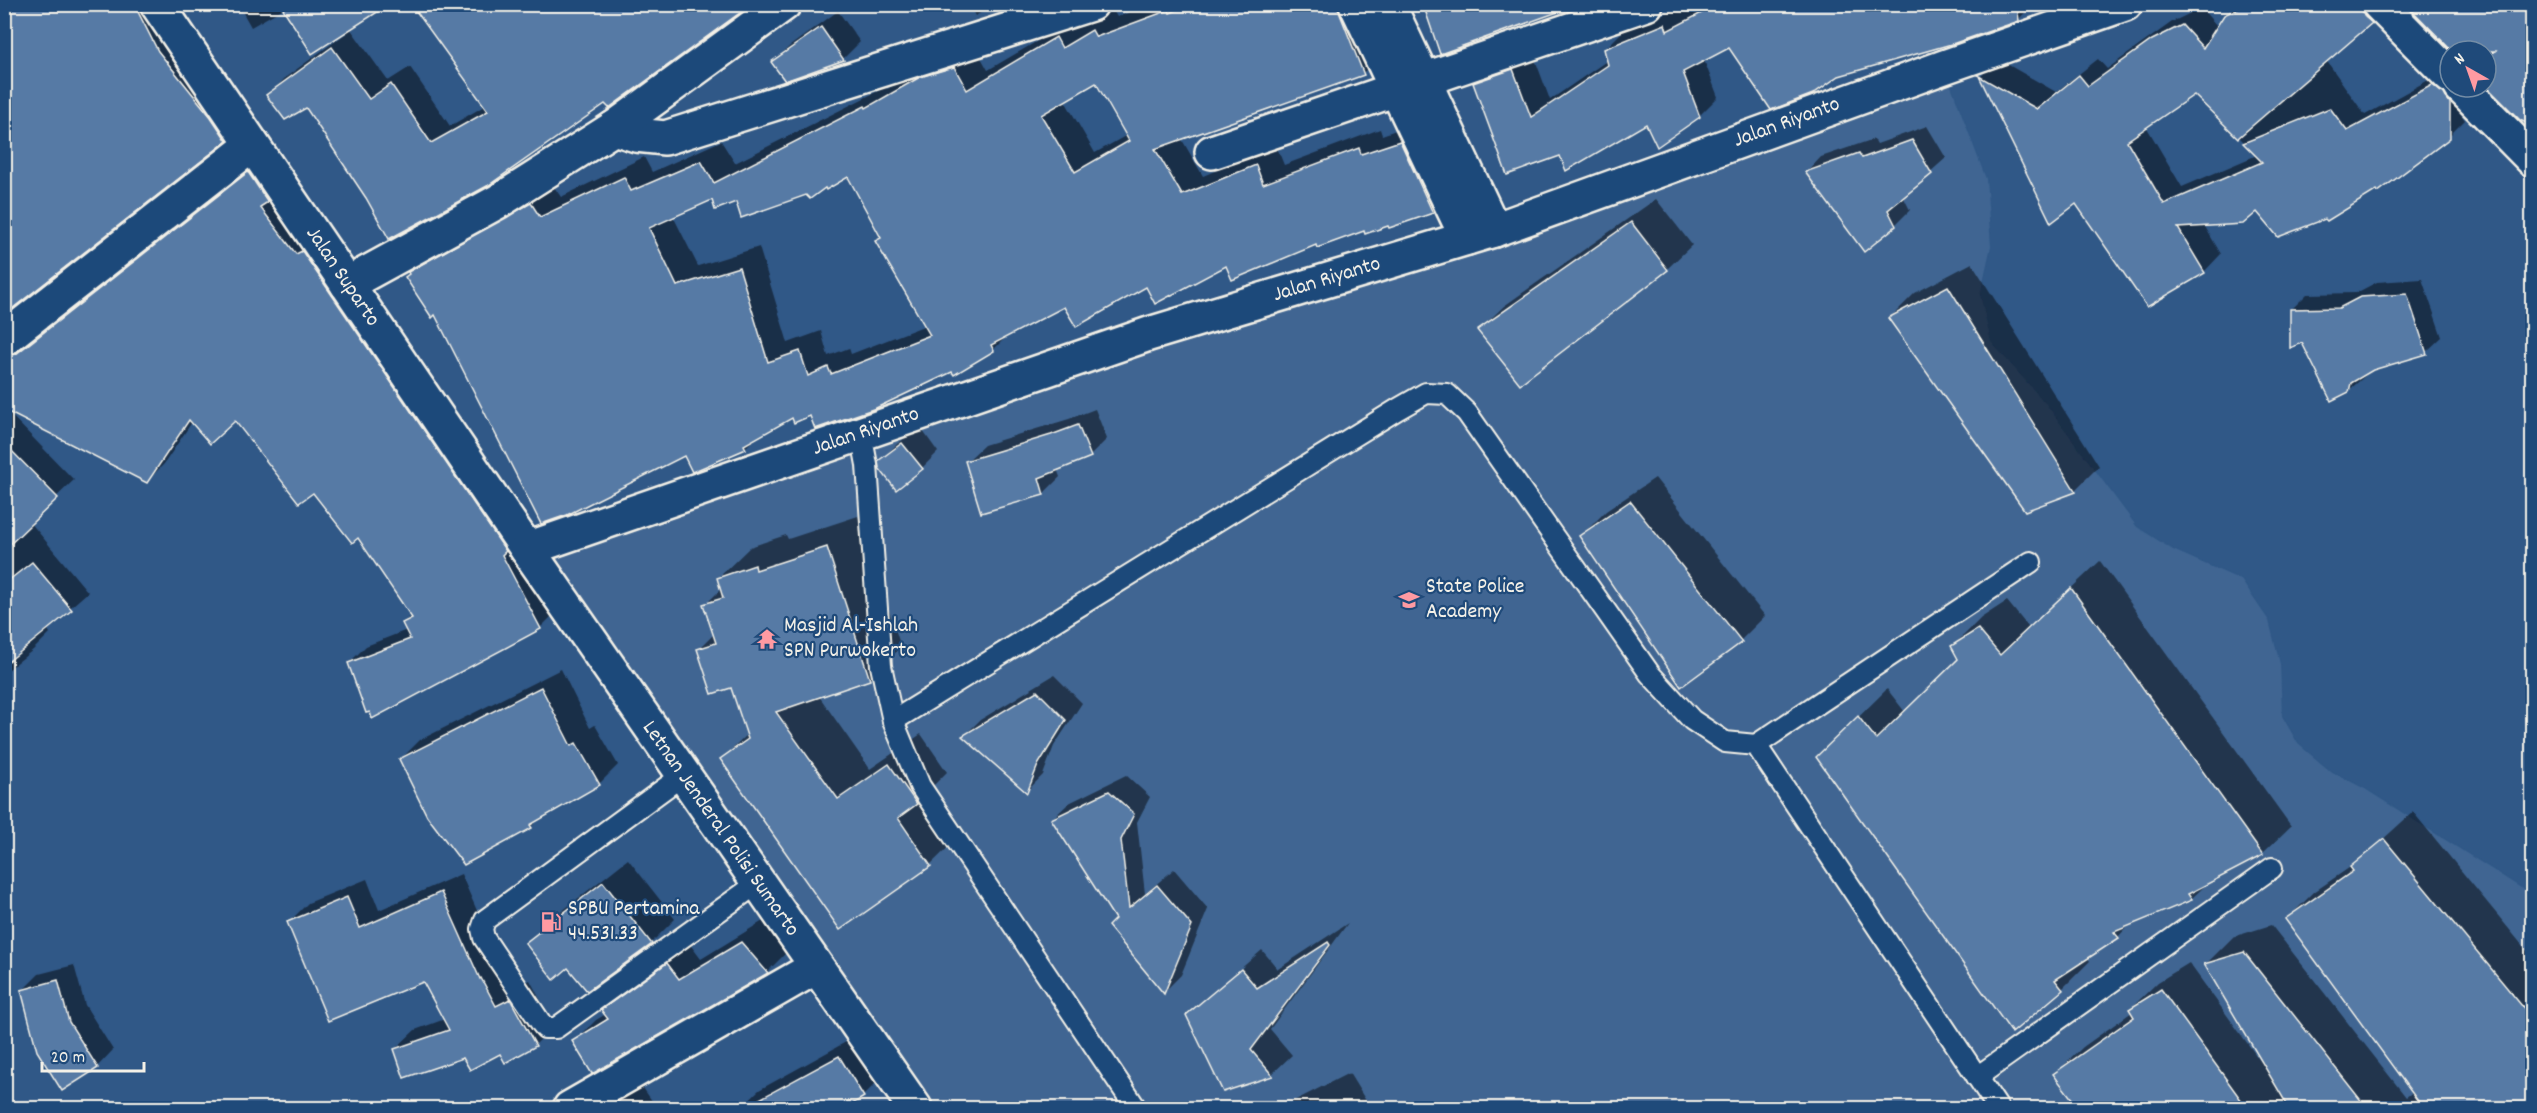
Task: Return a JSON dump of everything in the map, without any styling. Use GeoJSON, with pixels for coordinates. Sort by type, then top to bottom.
{"type":"FeatureCollection","features":[{"type":"Feature","properties":{"kind":"street","name":"Jalan Suparto"},"geometry":{"type":"LineString","coordinates":[[157,4],[527,549]]}},
{"type":"Feature","properties":{"kind":"street"},"geometry":{"type":"LineString","coordinates":[[346,284],[499,201],[615,128],[784,4]]}},
{"type":"Feature","properties":{"kind":"street"},"geometry":{"type":"LineString","coordinates":[[615,128],[636,135],[666,138],[1091,4]]}},
{"type":"Feature","properties":{"kind":"street"},"geometry":{"type":"LineString","coordinates":[[1356,4],[1410,85],[1480,234]]}},
{"type":"Feature","properties":{"kind":"street"},"geometry":{"type":"LineString","coordinates":[[1388,4],[1410,85]]}},
{"type":"Feature","properties":{"kind":"street"},"geometry":{"type":"LineString","coordinates":[[1212,152],[1646,4]]}},
{"type":"Feature","properties":{"kind":"street","name":"Jalan Riyanto"},"geometry":{"type":"LineString","coordinates":[[527,549],[1149,334],[1480,234],[1944,66],[2125,4]]}},
{"type":"Feature","properties":{"kind":"street"},"geometry":{"type":"LineString","coordinates":[[2379,4],[2438,64]]}},
{"type":"Feature","properties":{"kind":"street"},"geometry":{"type":"LineString","coordinates":[[2473,99],[2532,159]]}},
{"type":"Feature","properties":{"kind":"street"},"geometry":{"type":"LineString","coordinates":[[4,339],[252,145]]}},
{"type":"Feature","properties":{"kind":"street","name":"Letnan Jenderal Polisi Sumarto"},"geometry":{"type":"LineString","coordinates":[[527,549],[816,967],[908,1106]]}},
{"type":"Feature","properties":{"kind":"street"},"geometry":{"type":"LineString","coordinates":[[570,1108],[816,967]]}},
{"type":"Feature","properties":{"kind":"lane"},"geometry":{"type":"LineString","coordinates":[[893,721],[1426,393],[1447,394],[1467,413],[1650,674],[1692,720],[1725,742],[1756,745],[2031,562]]}},
{"type":"Feature","properties":{"kind":"lane"},"geometry":{"type":"LineString","coordinates":[[861,434],[867,465],[880,666],[893,721],[920,786],[1136,1108]]}},
{"type":"Feature","properties":{"kind":"lane"},"geometry":{"type":"LineString","coordinates":[[1756,745],[1998,1108]]}},
{"type":"Feature","properties":{"kind":"lane"},"geometry":{"type":"LineString","coordinates":[[683,775],[485,920],[482,929],[484,938],[541,1023],[545,1028],[556,1028],[758,883]]}},
{"type":"Feature","properties":{"kind":"lane"},"geometry":{"type":"LineString","coordinates":[[1977,1077],[2272,868]]}},
{"type":"Feature","properties":{"kind":"shaded area","name":"State Police Academy"},"geometry":{"type":"Polygon","coordinates":[[[1944,67],[1986,179],[1991,246],[1980,295],[1991,342],[2046,404],[2137,527],[2173,550],[2241,580],[2269,621],[2280,664],[2282,716],[2298,744],[2330,771],[2365,789],[2532,895],[2532,1108],[915,1108],[527,549],[1944,67]]]}},
{"type":"Feature","properties":{"kind":"building"},"geometry":{"type":"Polygon","coordinates":[[[4,4],[134,4],[158,51],[211,117],[227,141],[4,315],[4,4]]]}},
{"type":"Feature","properties":{"kind":"building"},"geometry":{"type":"Polygon","coordinates":[[[280,4],[390,4],[312,54],[280,4]]]}},
{"type":"Feature","properties":{"kind":"building"},"geometry":{"type":"Polygon","coordinates":[[[411,4],[752,4],[609,108],[605,104],[489,185],[389,239],[366,198],[306,108],[285,120],[266,95],[332,47],[369,99],[391,84],[431,143],[488,111],[411,4]]]}},
{"type":"Feature","properties":{"kind":"building"},"geometry":{"type":"Polygon","coordinates":[[[1192,4],[1336,4],[1364,75],[1155,149],[1182,195],[1256,165],[1263,184],[1359,148],[1361,154],[1400,141],[1433,213],[1389,228],[1388,226],[1365,234],[1364,231],[1317,248],[1316,245],[1232,280],[1226,266],[1155,304],[1146,287],[1076,327],[1064,307],[991,345],[994,351],[954,375],[952,372],[876,408],[815,429],[810,416],[794,423],[792,418],[744,445],[746,449],[692,472],[684,456],[567,515],[541,524],[435,315],[432,318],[405,277],[409,274],[408,272],[531,203],[540,217],[624,177],[631,191],[701,161],[714,183],[865,106],[866,108],[920,77],[954,67],[967,90],[1056,37],[1062,48],[1092,30],[1096,37],[1169,10],[1170,13],[1192,4]],[[1096,83],[1041,115],[1075,172],[1129,141],[1096,83]],[[848,177],[826,190],[825,188],[810,199],[806,195],[741,218],[736,202],[715,210],[712,200],[649,228],[677,286],[739,267],[768,362],[800,351],[808,376],[828,367],[831,374],[930,335],[875,241],[881,238],[848,177]]]}},
{"type":"Feature","properties":{"kind":"building"},"geometry":{"type":"Polygon","coordinates":[[[1423,4],[1568,4],[1569,8],[1440,54],[1423,4]]]}},
{"type":"Feature","properties":{"kind":"building"},"geometry":{"type":"Polygon","coordinates":[[[1719,4],[2017,4],[2019,21],[1955,43],[1839,76],[1813,94],[1771,110],[1729,48],[1683,72],[1700,117],[1657,147],[1646,124],[1566,171],[1560,156],[1507,175],[1473,83],[1513,69],[1531,117],[1608,65],[1604,49],[1665,24],[1667,31],[1719,4]]]}},
{"type":"Feature","properties":{"kind":"building"},"geometry":{"type":"Polygon","coordinates":[[[2247,4],[2361,4],[2365,17],[2372,23],[2238,138],[2194,95],[2127,141],[2164,204],[2262,162],[2243,143],[2330,108],[2347,131],[2432,85],[2438,89],[2438,99],[2448,99],[2450,103],[2450,138],[2378,192],[2377,190],[2327,221],[2325,219],[2278,237],[2257,212],[2243,224],[2178,228],[2205,273],[2147,307],[2076,204],[2051,223],[1979,76],[2037,109],[2079,75],[2088,86],[2152,40],[2182,25],[2203,48],[2224,15],[2247,4]]]}},
{"type":"Feature","properties":{"kind":"building"},"geometry":{"type":"Polygon","coordinates":[[[2406,4],[2532,4],[2532,126],[2520,120],[2498,98],[2498,39],[2440,39],[2406,4]]]}},
{"type":"Feature","properties":{"kind":"building"},"geometry":{"type":"Polygon","coordinates":[[[821,27],[844,60],[785,81],[771,62],[821,27]]]}},
{"type":"Feature","properties":{"kind":"building"},"geometry":{"type":"Polygon","coordinates":[[[1912,140],[1932,174],[1888,210],[1896,226],[1864,252],[1805,172],[1859,153],[1862,158],[1912,140]]]}},
{"type":"Feature","properties":{"kind":"building"},"geometry":{"type":"Polygon","coordinates":[[[248,172],[268,202],[260,207],[296,254],[302,251],[506,551],[502,555],[541,629],[372,719],[370,712],[366,713],[348,663],[410,639],[402,623],[412,618],[358,538],[352,543],[313,493],[299,503],[235,421],[210,444],[189,420],[147,483],[4,410],[4,357],[16,354],[248,172]]]}},
{"type":"Feature","properties":{"kind":"building"},"geometry":{"type":"Polygon","coordinates":[[[1631,222],[1668,270],[1520,384],[1477,330],[1631,222]]]}},
{"type":"Feature","properties":{"kind":"building"},"geometry":{"type":"Polygon","coordinates":[[[1948,286],[2076,492],[2025,511],[1888,318],[1948,286]]]}},
{"type":"Feature","properties":{"kind":"building"},"geometry":{"type":"Polygon","coordinates":[[[2407,294],[2427,354],[2373,370],[2351,383],[2349,392],[2331,401],[2302,343],[2290,348],[2290,309],[2339,308],[2360,297],[2407,294]]]}},
{"type":"Feature","properties":{"kind":"building"},"geometry":{"type":"Polygon","coordinates":[[[1078,425],[1091,457],[1039,478],[1044,495],[981,513],[965,461],[1078,425]]]}},
{"type":"Feature","properties":{"kind":"building"},"geometry":{"type":"Polygon","coordinates":[[[4,443],[58,498],[4,550],[4,443]]]}},
{"type":"Feature","properties":{"kind":"building"},"geometry":{"type":"Polygon","coordinates":[[[902,443],[923,469],[896,490],[879,468],[878,461],[902,443]]]}},
{"type":"Feature","properties":{"kind":"building"},"geometry":{"type":"Polygon","coordinates":[[[1630,501],[1742,642],[1681,687],[1579,536],[1630,501]]]}},
{"type":"Feature","properties":{"kind":"building"},"geometry":{"type":"Polygon","coordinates":[[[827,547],[870,680],[776,712],[838,799],[889,764],[917,804],[898,818],[931,866],[840,930],[720,759],[748,739],[731,688],[712,694],[697,649],[716,643],[703,604],[723,598],[717,578],[755,565],[756,570],[827,547]]]}},
{"type":"Feature","properties":{"kind":"building"},"geometry":{"type":"Polygon","coordinates":[[[32,562],[72,610],[4,665],[4,584],[32,562]]]}},
{"type":"Feature","properties":{"kind":"building"},"geometry":{"type":"Polygon","coordinates":[[[2071,588],[2263,855],[2188,894],[2192,900],[2114,932],[2119,938],[2055,980],[2063,990],[2012,1033],[1816,757],[1858,716],[1876,739],[1958,659],[1951,646],[1978,629],[2000,655],[2071,588]]]}},
{"type":"Feature","properties":{"kind":"building"},"geometry":{"type":"Polygon","coordinates":[[[541,687],[571,746],[576,743],[600,785],[530,825],[532,828],[464,865],[427,816],[399,759],[541,687]]]}},
{"type":"Feature","properties":{"kind":"building"},"geometry":{"type":"Polygon","coordinates":[[[1037,691],[1066,720],[1038,765],[1027,793],[962,736],[1037,691]]]}},
{"type":"Feature","properties":{"kind":"building"},"geometry":{"type":"Polygon","coordinates":[[[1109,791],[1134,814],[1121,840],[1129,908],[1157,885],[1192,926],[1164,994],[1108,926],[1115,919],[1051,819],[1109,791]]]}},
{"type":"Feature","properties":{"kind":"building"},"geometry":{"type":"Polygon","coordinates":[[[2384,839],[2532,1018],[2532,1108],[2423,1108],[2285,919],[2353,871],[2350,867],[2384,839]]]}},
{"type":"Feature","properties":{"kind":"building"},"geometry":{"type":"Polygon","coordinates":[[[603,882],[652,944],[587,991],[568,968],[554,980],[525,943],[603,882]]]}},
{"type":"Feature","properties":{"kind":"building"},"geometry":{"type":"Polygon","coordinates":[[[441,892],[480,979],[496,1006],[510,999],[536,1046],[505,1063],[500,1054],[470,1070],[463,1058],[404,1078],[394,1049],[449,1030],[423,982],[328,1021],[287,922],[347,897],[360,928],[441,892]]]}},
{"type":"Feature","properties":{"kind":"building"},"geometry":{"type":"Polygon","coordinates":[[[741,942],[768,973],[592,1074],[572,1041],[608,1019],[601,1010],[667,963],[679,979],[741,942]]]}},
{"type":"Feature","properties":{"kind":"building"},"geometry":{"type":"Polygon","coordinates":[[[1328,942],[1330,945],[1251,1050],[1273,1076],[1223,1092],[1186,1015],[1241,969],[1257,988],[1328,942]]]}},
{"type":"Feature","properties":{"kind":"building"},"geometry":{"type":"Polygon","coordinates":[[[2244,952],[2367,1108],[2289,1108],[2204,964],[2244,952]]]}},
{"type":"Feature","properties":{"kind":"building"},"geometry":{"type":"Polygon","coordinates":[[[58,980],[69,1022],[98,1068],[62,1091],[37,1051],[21,990],[58,980]]]}},
{"type":"Feature","properties":{"kind":"building"},"geometry":{"type":"Polygon","coordinates":[[[2161,989],[2247,1108],[2079,1108],[2053,1074],[2134,1017],[2129,1009],[2161,989]]]}},
{"type":"Feature","properties":{"kind":"building"},"geometry":{"type":"Polygon","coordinates":[[[839,1056],[864,1097],[846,1108],[743,1108],[839,1056]]]}},
{"type":"Feature","properties":{"kind":"place","name":"State Police Academy"},"geometry":{"type":"Point","coordinates":[1409,600]}},
{"type":"Feature","properties":{"kind":"place","name":"Masjid Al-Ishlah SPN Purwokerto"},"geometry":{"type":"Point","coordinates":[767,639]}},
{"type":"Feature","properties":{"kind":"place","name":"SPBU Pertamina 44.531.33"},"geometry":{"type":"Point","coordinates":[551,922]}}]}
